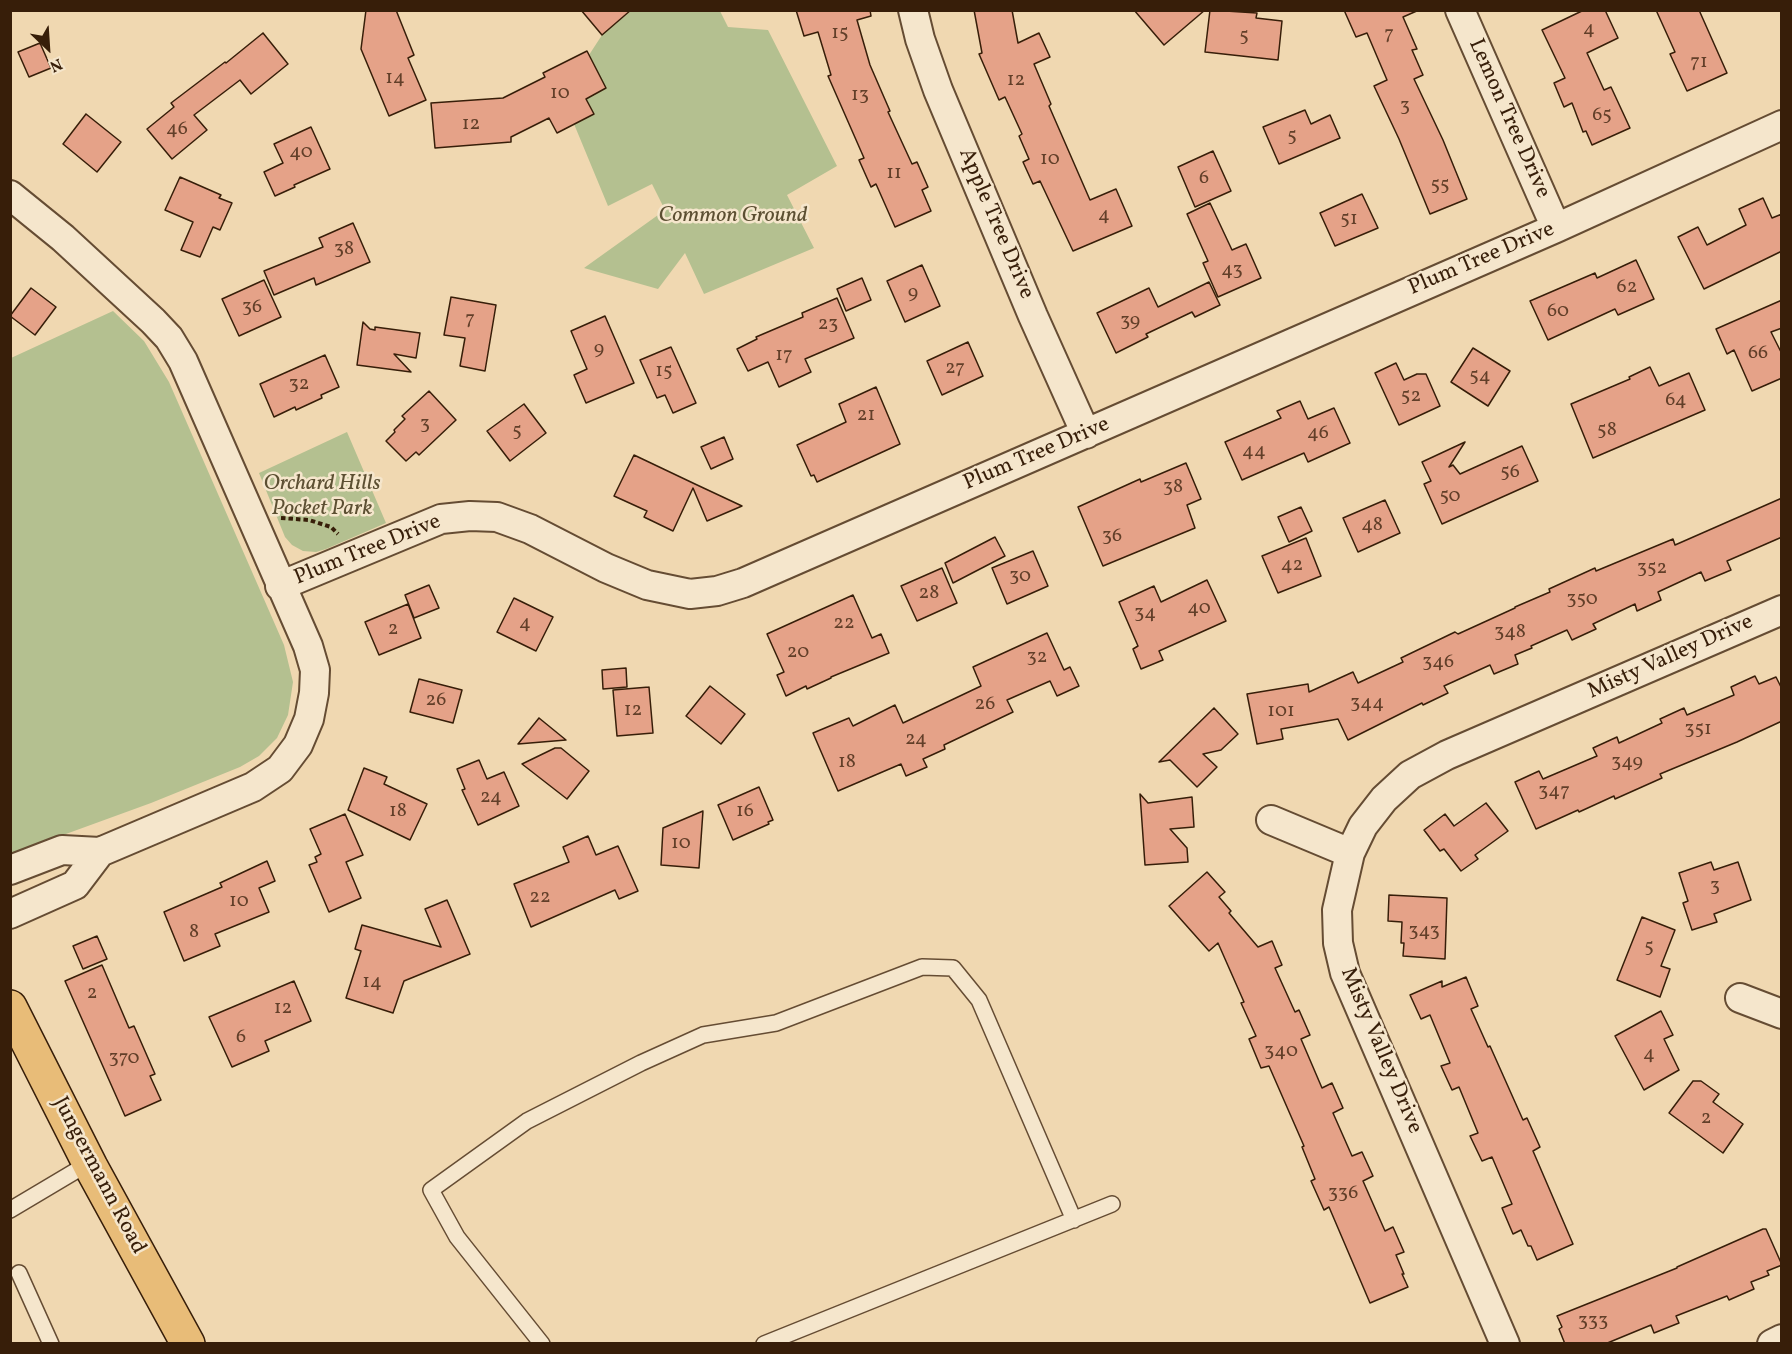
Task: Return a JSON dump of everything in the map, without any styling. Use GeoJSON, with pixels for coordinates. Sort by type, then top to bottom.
{"type":"FeatureCollection","features":[{"type":"Feature","properties":{"kind":"main road","name":"Jungermann Road"},"geometry":{"type":"LineString","coordinates":[[10,1007],[88,1163],[188,1344]]}},
{"type":"Feature","properties":{"kind":"street","name":"Apple Tree Drive"},"geometry":{"type":"LineString","coordinates":[[914,10],[920,39],[938,90],[1086,434]]}},
{"type":"Feature","properties":{"kind":"street","name":"Lemon Tree Drive"},"geometry":{"type":"LineString","coordinates":[[1460,10],[1556,228]]}},
{"type":"Feature","properties":{"kind":"street","name":"Plum Tree Drive"},"geometry":{"type":"LineString","coordinates":[[280,586],[441,519],[470,516],[497,517],[530,529],[606,568],[647,585],[690,594],[717,591],[743,583],[1086,434],[1556,228],[1782,125]]}},
{"type":"Feature","properties":{"kind":"street"},"geometry":{"type":"LineString","coordinates":[[10,195],[63,238],[169,338],[183,361],[308,646],[315,670],[314,693],[309,719],[298,745],[280,769],[253,788],[100,852],[62,849],[10,870]]}},
{"type":"Feature","properties":{"kind":"street","name":"Misty Valley Drive"},"geometry":{"type":"LineString","coordinates":[[1505,1344],[1345,973],[1338,943],[1337,910],[1350,853],[1363,826],[1384,799],[1410,775],[1448,755],[1782,610]]}},
{"type":"Feature","properties":{"kind":"street"},"geometry":{"type":"LineString","coordinates":[[1270,820],[1350,853]]}},
{"type":"Feature","properties":{"kind":"street"},"geometry":{"type":"LineString","coordinates":[[10,914],[75,885],[100,852]]}},
{"type":"Feature","properties":{"kind":"street"},"geometry":{"type":"LineString","coordinates":[[1740,998],[1782,1014]]}},
{"type":"Feature","properties":{"kind":"street"},"geometry":{"type":"LineString","coordinates":[[1772,1344],[1782,1339]]}},
{"type":"Feature","properties":{"kind":"lane"},"geometry":{"type":"LineString","coordinates":[[542,1344],[457,1237],[430,1190],[527,1121],[641,1063],[703,1035],[776,1023],[922,968],[954,968],[979,1000],[1074,1220]]}},
{"type":"Feature","properties":{"kind":"lane"},"geometry":{"type":"LineString","coordinates":[[10,1210],[88,1163]]}},
{"type":"Feature","properties":{"kind":"lane"},"geometry":{"type":"LineString","coordinates":[[764,1344],[1112,1204]]}},
{"type":"Feature","properties":{"kind":"lane"},"geometry":{"type":"LineString","coordinates":[[19,1273],[51,1344]]}},
{"type":"Feature","properties":{"kind":"path"},"geometry":{"type":"LineString","coordinates":[[254,525],[284,518],[309,520],[331,527],[345,540],[352,556]]}},
{"type":"Feature","properties":{"kind":"green space","name":"Common Ground"},"geometry":{"type":"Polygon","coordinates":[[[631,11],[720,11],[728,27],[768,30],[837,166],[787,195],[814,248],[704,294],[685,253],[658,289],[584,268],[665,210],[652,184],[608,206],[574,124],[594,114],[586,99],[589,55],[602,35],[631,11]]]}},
{"type":"Feature","properties":{"kind":"green space"},"geometry":{"type":"Polygon","coordinates":[[[113,311],[144,341],[169,382],[284,645],[293,682],[288,715],[277,738],[259,756],[240,767],[151,803],[11,854],[11,358],[113,311]]]}},
{"type":"Feature","properties":{"kind":"green space","name":"Orchard Hills Pocket Park"},"geometry":{"type":"Polygon","coordinates":[[[347,432],[386,523],[326,549],[316,552],[303,551],[292,545],[285,537],[259,473],[347,432]]]}},
{"type":"Feature","properties":{"kind":"building"},"geometry":{"type":"Polygon","coordinates":[[[366,10],[396,10],[414,55],[408,58],[426,100],[389,116],[361,49],[366,10]]]}},
{"type":"Feature","properties":{"kind":"building"},"geometry":{"type":"Polygon","coordinates":[[[581,10],[631,10],[602,35],[581,10]]]}},
{"type":"Feature","properties":{"kind":"building"},"geometry":{"type":"Polygon","coordinates":[[[796,10],[870,10],[871,16],[857,20],[870,65],[912,164],[917,162],[928,187],[922,190],[931,211],[895,227],[876,184],[871,187],[859,160],[864,158],[828,76],[831,75],[818,32],[804,36],[796,10]]]}},
{"type":"Feature","properties":{"kind":"building"},"geometry":{"type":"Polygon","coordinates":[[[974,10],[1012,10],[1018,43],[1039,33],[1050,57],[1034,64],[1051,104],[1049,106],[1090,200],[1116,189],[1132,226],[1073,251],[1040,181],[1033,184],[1023,162],[1029,159],[1019,136],[1022,134],[1005,97],[999,100],[979,54],[982,53],[974,10]]]}},
{"type":"Feature","properties":{"kind":"building"},"geometry":{"type":"Polygon","coordinates":[[[1134,10],[1205,10],[1164,45],[1134,10]]]}},
{"type":"Feature","properties":{"kind":"building"},"geometry":{"type":"Polygon","coordinates":[[[1210,10],[1257,13],[1256,18],[1282,21],[1278,60],[1205,52],[1210,10]]]}},
{"type":"Feature","properties":{"kind":"building"},"geometry":{"type":"Polygon","coordinates":[[[1344,10],[1419,10],[1403,17],[1417,49],[1412,50],[1423,75],[1414,79],[1443,140],[1467,199],[1430,214],[1374,86],[1387,80],[1367,33],[1356,37],[1344,10]]]}},
{"type":"Feature","properties":{"kind":"building"},"geometry":{"type":"Polygon","coordinates":[[[1584,10],[1605,10],[1618,38],[1587,53],[1604,90],[1611,87],[1630,128],[1592,145],[1586,131],[1583,132],[1572,103],[1564,107],[1554,83],[1565,78],[1542,30],[1584,10]]]}},
{"type":"Feature","properties":{"kind":"building"},"geometry":{"type":"Polygon","coordinates":[[[1656,10],[1699,10],[1727,73],[1687,91],[1670,54],[1675,52],[1656,10]]]}},
{"type":"Feature","properties":{"kind":"building"},"geometry":{"type":"Polygon","coordinates":[[[263,33],[288,64],[251,94],[240,80],[194,115],[207,130],[172,159],[147,129],[174,107],[171,103],[263,33]]]}},
{"type":"Feature","properties":{"kind":"building"},"geometry":{"type":"Polygon","coordinates":[[[40,43],[51,68],[29,77],[18,52],[40,43]]]}},
{"type":"Feature","properties":{"kind":"building"},"geometry":{"type":"Polygon","coordinates":[[[587,51],[606,88],[586,99],[594,114],[557,133],[549,118],[511,137],[511,142],[435,148],[431,103],[503,98],[545,77],[543,73],[587,51]]]}},
{"type":"Feature","properties":{"kind":"building"},"geometry":{"type":"Polygon","coordinates":[[[1305,110],[1311,124],[1330,115],[1340,138],[1279,164],[1263,127],[1305,110]]]}},
{"type":"Feature","properties":{"kind":"building"},"geometry":{"type":"Polygon","coordinates":[[[86,114],[121,142],[97,172],[63,144],[86,114]]]}},
{"type":"Feature","properties":{"kind":"building"},"geometry":{"type":"Polygon","coordinates":[[[311,127],[330,169],[275,196],[264,172],[283,163],[274,144],[311,127]]]}},
{"type":"Feature","properties":{"kind":"building"},"geometry":{"type":"Polygon","coordinates":[[[1213,151],[1231,191],[1195,207],[1178,167],[1213,151]]]}},
{"type":"Feature","properties":{"kind":"building"},"geometry":{"type":"Polygon","coordinates":[[[180,177],[221,195],[219,198],[232,203],[220,230],[213,227],[200,257],[181,250],[193,222],[165,210],[180,177]]]}},
{"type":"Feature","properties":{"kind":"building"},"geometry":{"type":"Polygon","coordinates":[[[1362,194],[1378,228],[1335,246],[1320,213],[1362,194]]]}},
{"type":"Feature","properties":{"kind":"building"},"geometry":{"type":"Polygon","coordinates":[[[1763,198],[1772,218],[1782,214],[1782,251],[1704,289],[1678,237],[1698,227],[1707,245],[1746,225],[1739,209],[1763,198]]]}},
{"type":"Feature","properties":{"kind":"building"},"geometry":{"type":"Polygon","coordinates":[[[1210,203],[1232,250],[1246,244],[1261,278],[1218,297],[1203,263],[1208,261],[1187,214],[1210,203]]]}},
{"type":"Feature","properties":{"kind":"building"},"geometry":{"type":"Polygon","coordinates":[[[353,223],[370,262],[316,285],[314,278],[274,295],[264,271],[323,247],[319,238],[353,223]]]}},
{"type":"Feature","properties":{"kind":"building"},"geometry":{"type":"Polygon","coordinates":[[[1636,260],[1654,299],[1618,315],[1615,309],[1548,340],[1530,301],[1595,273],[1597,278],[1636,260]]]}},
{"type":"Feature","properties":{"kind":"building"},"geometry":{"type":"Polygon","coordinates":[[[922,265],[940,306],[905,322],[887,281],[922,265]]]}},
{"type":"Feature","properties":{"kind":"building"},"geometry":{"type":"Polygon","coordinates":[[[862,278],[871,300],[846,311],[837,289],[862,278]]]}},
{"type":"Feature","properties":{"kind":"building"},"geometry":{"type":"Polygon","coordinates":[[[264,280],[281,317],[239,336],[222,299],[264,280]]]}},
{"type":"Feature","properties":{"kind":"building"},"geometry":{"type":"Polygon","coordinates":[[[1209,282],[1220,305],[1195,317],[1192,312],[1146,334],[1148,337],[1116,353],[1097,313],[1149,288],[1158,307],[1209,282]]]}},
{"type":"Feature","properties":{"kind":"building"},"geometry":{"type":"Polygon","coordinates":[[[31,288],[56,307],[35,335],[10,316],[31,288]]]}},
{"type":"Feature","properties":{"kind":"building"},"geometry":{"type":"Polygon","coordinates":[[[451,297],[496,305],[485,371],[460,366],[465,338],[444,335],[451,297]]]}},
{"type":"Feature","properties":{"kind":"building"},"geometry":{"type":"Polygon","coordinates":[[[837,298],[854,338],[805,359],[811,372],[779,387],[768,362],[748,371],[737,349],[757,339],[756,337],[803,317],[802,313],[837,298]]]}},
{"type":"Feature","properties":{"kind":"building"},"geometry":{"type":"Polygon","coordinates":[[[1782,300],[1782,328],[1771,332],[1782,354],[1782,378],[1752,391],[1734,350],[1727,354],[1716,329],[1782,300]]]}},
{"type":"Feature","properties":{"kind":"building"},"geometry":{"type":"Polygon","coordinates":[[[605,316],[634,383],[586,403],[574,375],[587,369],[571,331],[605,316]]]}},
{"type":"Feature","properties":{"kind":"building"},"geometry":{"type":"Polygon","coordinates":[[[363,322],[370,329],[375,330],[375,327],[420,333],[416,358],[394,354],[411,372],[357,365],[363,322]]]}},
{"type":"Feature","properties":{"kind":"building"},"geometry":{"type":"Polygon","coordinates":[[[968,342],[983,376],[942,395],[927,361],[968,342]]]}},
{"type":"Feature","properties":{"kind":"building"},"geometry":{"type":"Polygon","coordinates":[[[671,347],[696,403],[673,413],[665,395],[657,398],[640,360],[671,347]]]}},
{"type":"Feature","properties":{"kind":"building"},"geometry":{"type":"Polygon","coordinates":[[[1473,348],[1510,371],[1488,406],[1451,382],[1473,348]]]}},
{"type":"Feature","properties":{"kind":"building"},"geometry":{"type":"Polygon","coordinates":[[[325,355],[339,387],[296,410],[295,407],[274,417],[260,384],[325,355]]]}},
{"type":"Feature","properties":{"kind":"building"},"geometry":{"type":"Polygon","coordinates":[[[1396,363],[1404,380],[1417,374],[1426,374],[1440,406],[1399,425],[1375,373],[1396,363]]]}},
{"type":"Feature","properties":{"kind":"building"},"geometry":{"type":"Polygon","coordinates":[[[1650,367],[1659,386],[1689,373],[1705,410],[1593,458],[1571,404],[1630,379],[1629,377],[1650,367]]]}},
{"type":"Feature","properties":{"kind":"building"},"geometry":{"type":"Polygon","coordinates":[[[876,387],[900,444],[817,482],[814,475],[811,476],[797,445],[846,422],[839,404],[876,387]]]}},
{"type":"Feature","properties":{"kind":"building"},"geometry":{"type":"Polygon","coordinates":[[[429,391],[456,420],[419,455],[416,452],[406,461],[386,441],[405,419],[402,416],[429,391]]]}},
{"type":"Feature","properties":{"kind":"building"},"geometry":{"type":"Polygon","coordinates":[[[1300,401],[1308,419],[1334,408],[1350,443],[1308,462],[1304,453],[1242,480],[1225,442],[1281,418],[1277,411],[1300,401]]]}},
{"type":"Feature","properties":{"kind":"building"},"geometry":{"type":"Polygon","coordinates":[[[524,404],[546,433],[510,461],[487,431],[524,404]]]}},
{"type":"Feature","properties":{"kind":"building"},"geometry":{"type":"Polygon","coordinates":[[[724,437],[733,459],[711,469],[701,447],[724,437]]]}},
{"type":"Feature","properties":{"kind":"building"},"geometry":{"type":"Polygon","coordinates":[[[1465,442],[1449,467],[1453,465],[1460,474],[1522,446],[1538,481],[1442,524],[1424,484],[1431,481],[1422,462],[1465,442]]]}},
{"type":"Feature","properties":{"kind":"building"},"geometry":{"type":"Polygon","coordinates":[[[634,455],[742,506],[707,521],[693,488],[673,531],[644,517],[647,511],[614,496],[634,455]]]}},
{"type":"Feature","properties":{"kind":"building"},"geometry":{"type":"Polygon","coordinates":[[[1186,463],[1201,499],[1187,505],[1195,528],[1103,566],[1078,507],[1140,479],[1141,482],[1186,463]]]}},
{"type":"Feature","properties":{"kind":"building"},"geometry":{"type":"Polygon","coordinates":[[[1782,498],[1782,537],[1727,561],[1731,570],[1705,581],[1701,572],[1658,592],[1661,600],[1637,611],[1635,604],[1593,624],[1596,629],[1572,640],[1567,630],[1515,655],[1518,664],[1494,674],[1490,665],[1444,686],[1448,693],[1423,705],[1422,703],[1348,740],[1338,719],[1281,729],[1283,739],[1257,744],[1247,694],[1308,684],[1309,692],[1353,672],[1358,683],[1403,662],[1401,658],[1455,632],[1458,634],[1550,592],[1549,589],[1595,568],[1596,571],[1673,539],[1675,545],[1782,498]]]}},
{"type":"Feature","properties":{"kind":"building"},"geometry":{"type":"Polygon","coordinates":[[[1385,500],[1400,533],[1358,552],[1343,518],[1385,500]]]}},
{"type":"Feature","properties":{"kind":"building"},"geometry":{"type":"Polygon","coordinates":[[[1301,507],[1312,531],[1289,542],[1278,517],[1301,507]]]}},
{"type":"Feature","properties":{"kind":"building"},"geometry":{"type":"Polygon","coordinates":[[[995,537],[1005,556],[953,583],[945,563],[995,537]]]}},
{"type":"Feature","properties":{"kind":"building"},"geometry":{"type":"Polygon","coordinates":[[[1306,538],[1321,576],[1278,593],[1262,556],[1306,538]]]}},
{"type":"Feature","properties":{"kind":"building"},"geometry":{"type":"Polygon","coordinates":[[[1033,551],[1048,586],[1007,604],[992,568],[1033,551]]]}},
{"type":"Feature","properties":{"kind":"building"},"geometry":{"type":"Polygon","coordinates":[[[942,568],[957,603],[917,621],[901,586],[942,568]]]}},
{"type":"Feature","properties":{"kind":"building"},"geometry":{"type":"Polygon","coordinates":[[[1207,580],[1226,621],[1159,651],[1163,660],[1141,669],[1133,649],[1138,646],[1119,602],[1154,586],[1161,602],[1207,580]]]}},
{"type":"Feature","properties":{"kind":"building"},"geometry":{"type":"Polygon","coordinates":[[[429,585],[439,608],[414,618],[405,595],[429,585]]]}},
{"type":"Feature","properties":{"kind":"building"},"geometry":{"type":"Polygon","coordinates":[[[853,595],[872,638],[881,634],[889,653],[786,696],[777,675],[784,672],[767,634],[853,595]]]}},
{"type":"Feature","properties":{"kind":"building"},"geometry":{"type":"Polygon","coordinates":[[[514,598],[553,617],[536,651],[497,632],[514,598]]]}},
{"type":"Feature","properties":{"kind":"building"},"geometry":{"type":"Polygon","coordinates":[[[408,604],[421,638],[379,655],[365,622],[408,604]]]}},
{"type":"Feature","properties":{"kind":"building"},"geometry":{"type":"Polygon","coordinates":[[[1047,633],[1064,670],[1070,667],[1079,686],[1057,696],[1050,681],[1007,700],[1013,712],[944,745],[945,749],[923,759],[927,767],[906,776],[901,764],[838,791],[813,733],[849,718],[853,726],[895,705],[903,723],[981,686],[973,667],[1047,633]]]}},
{"type":"Feature","properties":{"kind":"building"},"geometry":{"type":"Polygon","coordinates":[[[626,668],[627,687],[603,689],[602,670],[626,668]]]}},
{"type":"Feature","properties":{"kind":"building"},"geometry":{"type":"Polygon","coordinates":[[[1755,676],[1759,684],[1776,677],[1782,689],[1782,721],[1660,774],[1662,778],[1615,799],[1614,796],[1536,829],[1515,782],[1539,771],[1543,779],[1597,756],[1593,748],[1617,737],[1619,743],[1662,723],[1660,719],[1684,708],[1687,715],[1734,695],[1731,687],[1755,676]]]}},
{"type":"Feature","properties":{"kind":"building"},"geometry":{"type":"Polygon","coordinates":[[[419,679],[462,690],[453,723],[410,712],[419,679]]]}},
{"type":"Feature","properties":{"kind":"building"},"geometry":{"type":"Polygon","coordinates":[[[710,686],[745,714],[721,744],[686,716],[710,686]]]}},
{"type":"Feature","properties":{"kind":"building"},"geometry":{"type":"Polygon","coordinates":[[[649,687],[653,733],[617,736],[613,690],[649,687]]]}},
{"type":"Feature","properties":{"kind":"building"},"geometry":{"type":"Polygon","coordinates":[[[1214,708],[1238,734],[1221,750],[1203,754],[1217,767],[1197,787],[1170,760],[1159,762],[1214,708]]]}},
{"type":"Feature","properties":{"kind":"building"},"geometry":{"type":"Polygon","coordinates":[[[539,718],[566,740],[518,744],[539,718]]]}},
{"type":"Feature","properties":{"kind":"building"},"geometry":{"type":"Polygon","coordinates":[[[555,748],[561,748],[589,771],[567,799],[522,764],[555,748]]]}},
{"type":"Feature","properties":{"kind":"building"},"geometry":{"type":"Polygon","coordinates":[[[479,760],[487,779],[504,772],[519,806],[478,825],[462,790],[465,789],[457,769],[479,760]]]}},
{"type":"Feature","properties":{"kind":"building"},"geometry":{"type":"Polygon","coordinates":[[[364,768],[387,777],[384,784],[427,804],[410,840],[348,810],[364,768]]]}},
{"type":"Feature","properties":{"kind":"building"},"geometry":{"type":"Polygon","coordinates":[[[759,787],[773,820],[733,840],[718,805],[759,787]]]}},
{"type":"Feature","properties":{"kind":"building"},"geometry":{"type":"Polygon","coordinates":[[[1140,794],[1148,803],[1192,797],[1194,827],[1170,829],[1187,848],[1188,862],[1145,865],[1140,794]]]}},
{"type":"Feature","properties":{"kind":"building"},"geometry":{"type":"Polygon","coordinates":[[[1486,803],[1508,831],[1475,855],[1478,859],[1461,871],[1444,849],[1440,851],[1424,830],[1445,814],[1454,826],[1486,803]]]}},
{"type":"Feature","properties":{"kind":"building"},"geometry":{"type":"Polygon","coordinates":[[[703,811],[699,868],[661,865],[663,828],[703,811]]]}},
{"type":"Feature","properties":{"kind":"building"},"geometry":{"type":"Polygon","coordinates":[[[345,814],[363,855],[346,862],[361,898],[329,912],[309,865],[317,862],[315,857],[321,854],[310,829],[345,814]]]}},
{"type":"Feature","properties":{"kind":"building"},"geometry":{"type":"Polygon","coordinates":[[[588,836],[596,855],[618,846],[638,891],[619,899],[615,890],[531,927],[514,884],[569,862],[563,847],[588,836]]]}},
{"type":"Feature","properties":{"kind":"building"},"geometry":{"type":"Polygon","coordinates":[[[267,861],[275,881],[259,888],[269,912],[215,934],[220,946],[184,961],[164,912],[222,887],[220,883],[267,861]]]}},
{"type":"Feature","properties":{"kind":"building"},"geometry":{"type":"Polygon","coordinates":[[[1711,862],[1714,870],[1738,862],[1751,900],[1714,914],[1717,922],[1692,930],[1683,903],[1688,901],[1679,873],[1711,862]]]}},
{"type":"Feature","properties":{"kind":"building"},"geometry":{"type":"Polygon","coordinates":[[[1207,872],[1225,892],[1219,897],[1231,911],[1229,913],[1258,947],[1272,941],[1282,965],[1275,968],[1295,1012],[1299,1010],[1310,1035],[1301,1039],[1322,1088],[1332,1083],[1343,1108],[1333,1113],[1352,1156],[1362,1152],[1373,1176],[1363,1181],[1385,1231],[1393,1227],[1404,1252],[1396,1255],[1408,1287],[1370,1303],[1329,1207],[1324,1210],[1311,1181],[1315,1179],[1302,1147],[1304,1146],[1269,1066],[1261,1068],[1249,1039],[1256,1036],[1218,943],[1209,951],[1169,906],[1207,872]]]}},
{"type":"Feature","properties":{"kind":"building"},"geometry":{"type":"Polygon","coordinates":[[[1389,895],[1447,898],[1445,959],[1403,956],[1402,922],[1388,921],[1389,895]]]}},
{"type":"Feature","properties":{"kind":"building"},"geometry":{"type":"Polygon","coordinates":[[[447,900],[470,954],[404,981],[393,1013],[346,998],[361,951],[355,949],[362,925],[441,947],[425,909],[447,900]]]}},
{"type":"Feature","properties":{"kind":"building"},"geometry":{"type":"Polygon","coordinates":[[[1642,917],[1675,930],[1661,966],[1670,969],[1660,997],[1617,980],[1642,917]]]}},
{"type":"Feature","properties":{"kind":"building"},"geometry":{"type":"Polygon","coordinates":[[[97,936],[107,959],[83,969],[73,946],[97,936]]]}},
{"type":"Feature","properties":{"kind":"building"},"geometry":{"type":"Polygon","coordinates":[[[102,965],[129,1028],[134,1026],[155,1074],[150,1076],[161,1100],[125,1116],[65,981],[102,965]]]}},
{"type":"Feature","properties":{"kind":"building"},"geometry":{"type":"Polygon","coordinates":[[[1466,977],[1478,1006],[1471,1009],[1523,1120],[1527,1118],[1540,1147],[1533,1151],[1573,1244],[1537,1260],[1521,1230],[1513,1234],[1502,1208],[1512,1204],[1492,1157],[1482,1161],[1470,1136],[1478,1133],[1459,1087],[1452,1090],[1441,1066],[1450,1063],[1430,1015],[1421,1019],[1410,995],[1442,981],[1442,987],[1466,977]]]}},
{"type":"Feature","properties":{"kind":"building"},"geometry":{"type":"Polygon","coordinates":[[[294,981],[311,1021],[265,1041],[269,1051],[232,1067],[209,1017],[294,981]]]}},
{"type":"Feature","properties":{"kind":"building"},"geometry":{"type":"Polygon","coordinates":[[[1661,1011],[1673,1035],[1664,1039],[1679,1070],[1644,1090],[1615,1036],[1661,1011]]]}},
{"type":"Feature","properties":{"kind":"building"},"geometry":{"type":"Polygon","coordinates":[[[1693,1081],[1701,1081],[1719,1094],[1713,1102],[1743,1124],[1723,1153],[1669,1113],[1693,1081]]]}},
{"type":"Feature","properties":{"kind":"building"},"geometry":{"type":"Polygon","coordinates":[[[1766,1229],[1782,1265],[1767,1271],[1769,1275],[1751,1282],[1754,1289],[1729,1300],[1727,1296],[1676,1316],[1679,1323],[1654,1333],[1651,1325],[1605,1344],[1565,1344],[1557,1316],[1677,1268],[1766,1229]]]}}]}
